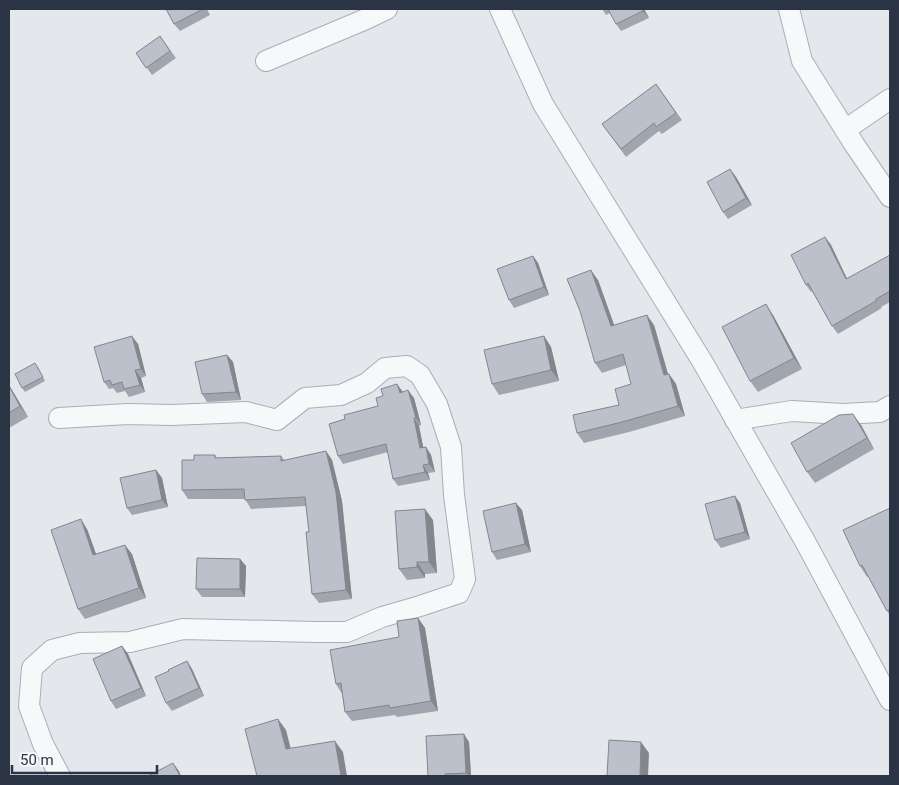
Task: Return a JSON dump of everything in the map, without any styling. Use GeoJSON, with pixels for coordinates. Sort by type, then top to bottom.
{"type":"FeatureCollection","features":[{"type":"Feature","properties":{"kind":"street"},"geometry":{"type":"LineString","coordinates":[[266,61],[387,9]]}},
{"type":"Feature","properties":{"kind":"street"},"geometry":{"type":"LineString","coordinates":[[500,9],[543,104],[702,360],[806,543],[890,700]]}},
{"type":"Feature","properties":{"kind":"street"},"geometry":{"type":"LineString","coordinates":[[789,9],[802,61],[890,197]]}},
{"type":"Feature","properties":{"kind":"street"},"geometry":{"type":"LineString","coordinates":[[845,130],[890,99]]}},
{"type":"Feature","properties":{"kind":"street"},"geometry":{"type":"LineString","coordinates":[[59,418],[128,414],[171,415],[246,412],[276,420],[305,398],[341,395],[367,383],[385,368],[407,366],[420,375],[437,404],[451,447],[454,495],[465,579],[459,593],[382,617],[347,632],[183,629],[130,642],[80,643],[52,650],[32,668],[29,706],[42,744],[60,776]]}},
{"type":"Feature","properties":{"kind":"street"},"geometry":{"type":"LineString","coordinates":[[735,420],[792,412],[843,414],[880,412],[890,406]]}},
{"type":"Feature","properties":{"kind":"building"},"geometry":{"type":"Polygon","coordinates":[[[166,9],[203,9],[174,24],[166,9]]]}},
{"type":"Feature","properties":{"kind":"building"},"geometry":{"type":"Polygon","coordinates":[[[608,9],[642,9],[643,11],[616,24],[608,9]]]}},
{"type":"Feature","properties":{"kind":"building"},"geometry":{"type":"Polygon","coordinates":[[[160,36],[170,51],[146,68],[136,53],[160,36]]]}},
{"type":"Feature","properties":{"kind":"building"},"geometry":{"type":"Polygon","coordinates":[[[656,84],[676,113],[656,127],[654,123],[621,149],[602,124],[656,84]]]}},
{"type":"Feature","properties":{"kind":"building"},"geometry":{"type":"Polygon","coordinates":[[[730,169],[746,198],[723,212],[707,182],[730,169]]]}},
{"type":"Feature","properties":{"kind":"building"},"geometry":{"type":"Polygon","coordinates":[[[825,237],[846,279],[890,255],[890,291],[832,326],[808,283],[806,285],[791,255],[825,237]]]}},
{"type":"Feature","properties":{"kind":"building"},"geometry":{"type":"Polygon","coordinates":[[[533,256],[544,287],[509,300],[497,269],[533,256]]]}},
{"type":"Feature","properties":{"kind":"building"},"geometry":{"type":"Polygon","coordinates":[[[591,270],[611,326],[647,315],[664,375],[669,374],[678,406],[577,433],[573,415],[619,405],[615,389],[631,384],[623,354],[595,363],[580,311],[567,279],[591,270]]]}},
{"type":"Feature","properties":{"kind":"building"},"geometry":{"type":"Polygon","coordinates":[[[766,304],[794,358],[750,381],[722,327],[766,304]]]}},
{"type":"Feature","properties":{"kind":"building"},"geometry":{"type":"Polygon","coordinates":[[[132,336],[141,369],[135,370],[140,385],[124,389],[122,382],[112,385],[110,380],[104,382],[94,347],[132,336]]]}},
{"type":"Feature","properties":{"kind":"building"},"geometry":{"type":"Polygon","coordinates":[[[544,336],[551,370],[492,384],[484,350],[544,336]]]}},
{"type":"Feature","properties":{"kind":"building"},"geometry":{"type":"Polygon","coordinates":[[[227,355],[236,392],[202,394],[195,362],[227,355]]]}},
{"type":"Feature","properties":{"kind":"building"},"geometry":{"type":"Polygon","coordinates":[[[35,363],[43,377],[22,388],[15,374],[35,363]]]}},
{"type":"Feature","properties":{"kind":"building"},"geometry":{"type":"Polygon","coordinates":[[[397,384],[400,393],[408,390],[416,418],[414,418],[420,448],[426,447],[429,464],[423,465],[425,472],[393,479],[386,444],[338,456],[329,424],[345,419],[344,415],[378,406],[376,398],[383,396],[381,389],[397,384]]]}},
{"type":"Feature","properties":{"kind":"building"},"geometry":{"type":"Polygon","coordinates":[[[9,386],[20,406],[9,413],[9,386]]]}},
{"type":"Feature","properties":{"kind":"building"},"geometry":{"type":"Polygon","coordinates":[[[853,414],[867,438],[807,472],[791,443],[839,415],[853,414]]]}},
{"type":"Feature","properties":{"kind":"building"},"geometry":{"type":"Polygon","coordinates":[[[326,451],[336,492],[346,590],[312,594],[306,532],[309,532],[305,497],[245,500],[244,489],[182,490],[182,460],[194,460],[194,455],[215,455],[215,458],[281,456],[281,461],[326,451]]]}},
{"type":"Feature","properties":{"kind":"building"},"geometry":{"type":"Polygon","coordinates":[[[156,470],[162,500],[127,508],[120,478],[156,470]]]}},
{"type":"Feature","properties":{"kind":"building"},"geometry":{"type":"Polygon","coordinates":[[[735,496],[745,532],[715,540],[705,504],[735,496]]]}},
{"type":"Feature","properties":{"kind":"building"},"geometry":{"type":"Polygon","coordinates":[[[516,503],[525,544],[492,552],[483,511],[516,503]]]}},
{"type":"Feature","properties":{"kind":"building"},"geometry":{"type":"Polygon","coordinates":[[[890,508],[890,609],[887,611],[862,565],[860,566],[843,530],[890,508]]]}},
{"type":"Feature","properties":{"kind":"building"},"geometry":{"type":"Polygon","coordinates":[[[425,509],[429,562],[417,562],[417,567],[399,569],[395,511],[425,509]]]}},
{"type":"Feature","properties":{"kind":"building"},"geometry":{"type":"Polygon","coordinates":[[[81,519],[93,555],[125,545],[139,588],[78,609],[51,530],[81,519]]]}},
{"type":"Feature","properties":{"kind":"building"},"geometry":{"type":"Polygon","coordinates":[[[197,558],[240,559],[240,589],[196,589],[197,558]]]}},
{"type":"Feature","properties":{"kind":"building"},"geometry":{"type":"Polygon","coordinates":[[[418,618],[431,701],[390,708],[389,705],[345,712],[341,683],[336,684],[330,650],[399,637],[397,621],[418,618]]]}},
{"type":"Feature","properties":{"kind":"building"},"geometry":{"type":"Polygon","coordinates":[[[122,646],[141,688],[111,701],[93,659],[122,646]]]}},
{"type":"Feature","properties":{"kind":"building"},"geometry":{"type":"Polygon","coordinates":[[[187,661],[199,688],[166,703],[155,677],[187,661]]]}},
{"type":"Feature","properties":{"kind":"building"},"geometry":{"type":"Polygon","coordinates":[[[278,719],[286,749],[335,741],[341,776],[257,776],[245,729],[278,719]]]}},
{"type":"Feature","properties":{"kind":"building"},"geometry":{"type":"Polygon","coordinates":[[[464,734],[466,773],[428,776],[426,736],[464,734]]]}},
{"type":"Feature","properties":{"kind":"building"},"geometry":{"type":"Polygon","coordinates":[[[609,740],[641,742],[640,776],[607,776],[609,740]]]}},
{"type":"Feature","properties":{"kind":"building"},"geometry":{"type":"Polygon","coordinates":[[[173,763],[180,776],[148,776],[173,763]]]}}]}
